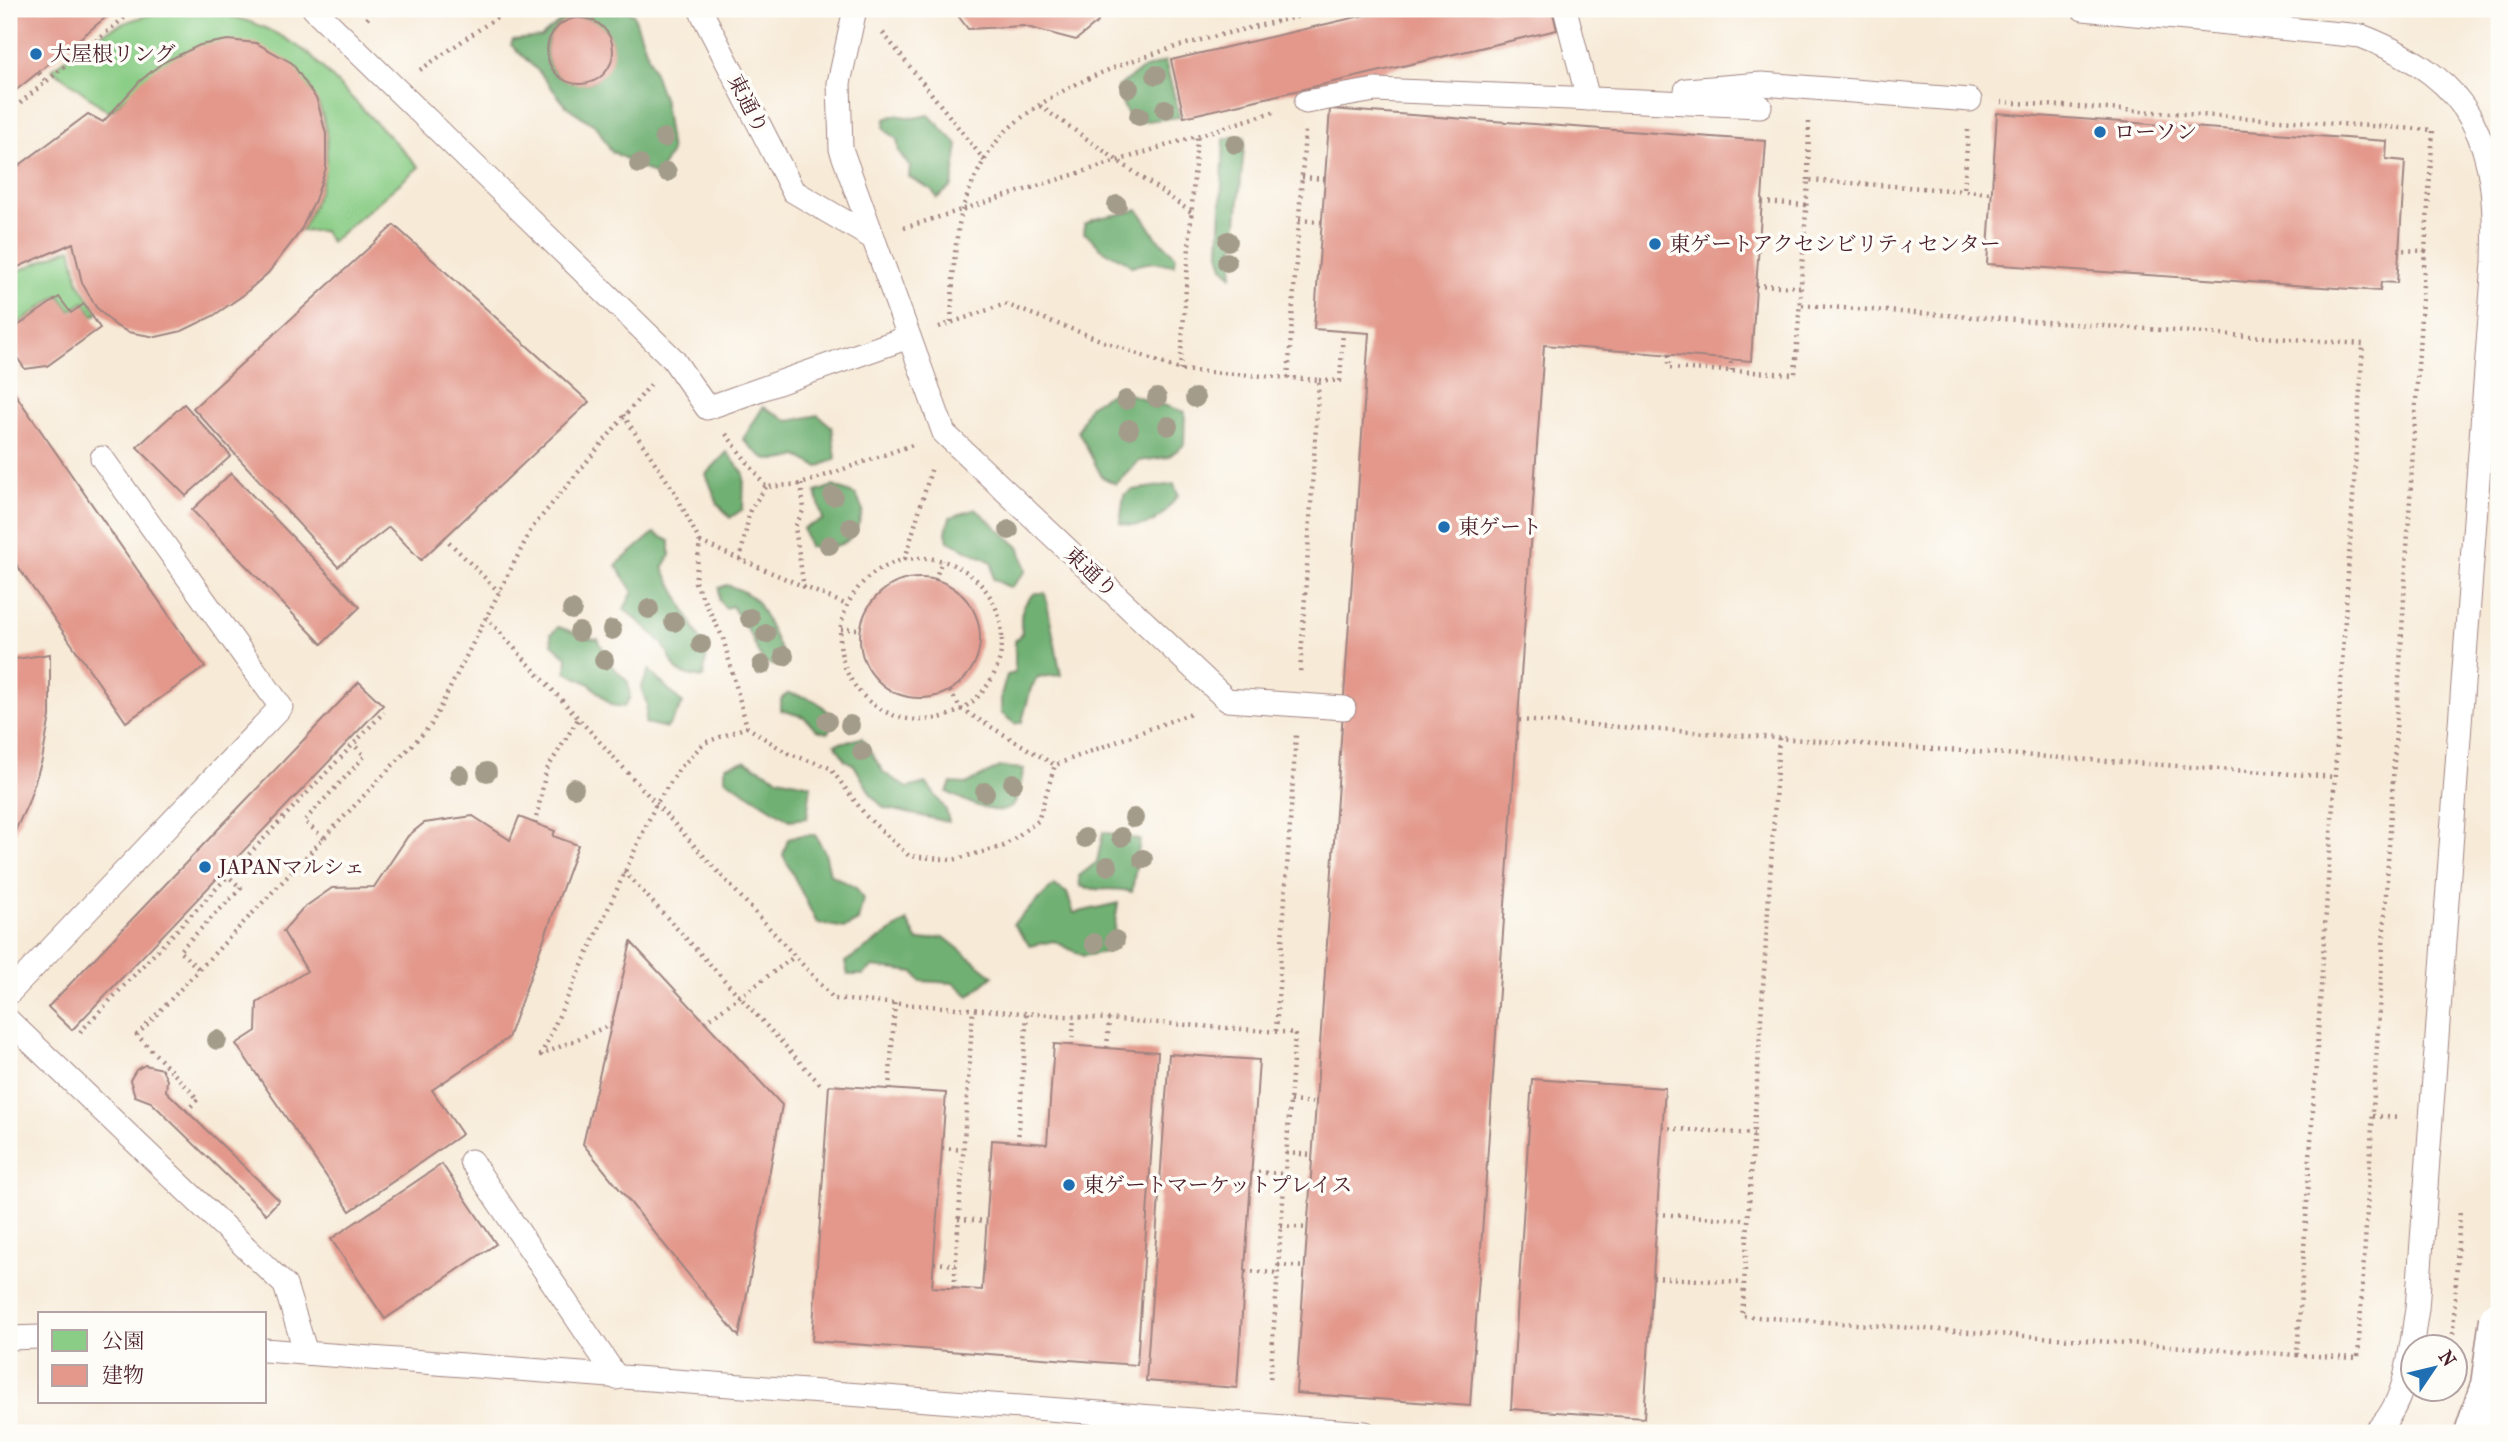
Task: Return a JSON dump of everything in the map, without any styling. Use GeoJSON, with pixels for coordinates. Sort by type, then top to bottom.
{"type":"FeatureCollection","features":[{"type":"Feature","properties":{"kind":"street"},"geometry":{"type":"LineString","coordinates":[[2474,1433],[2490,1385],[2499,1319]]}},
{"type":"Feature","properties":{"kind":"lane"},"geometry":{"type":"LineString","coordinates":[[314,9],[673,359],[707,408],[909,337]]}},
{"type":"Feature","properties":{"kind":"lane","name":"東通り"},"geometry":{"type":"LineString","coordinates":[[699,9],[793,191],[873,237]]}},
{"type":"Feature","properties":{"kind":"lane","name":"東通り"},"geometry":{"type":"LineString","coordinates":[[855,9],[839,83],[841,149],[944,433],[1227,700]]}},
{"type":"Feature","properties":{"kind":"lane"},"geometry":{"type":"LineString","coordinates":[[1565,9],[1588,99]]}},
{"type":"Feature","properties":{"kind":"lane"},"geometry":{"type":"LineString","coordinates":[[2083,9],[2361,36],[2401,52],[2432,74],[2460,101],[2480,135],[2492,174],[2496,215],[2494,262],[2417,1308],[2402,1388],[2393,1410],[2374,1433]]}},
{"type":"Feature","properties":{"kind":"lane"},"geometry":{"type":"LineString","coordinates":[[1588,99],[1762,84],[1970,100]]}},
{"type":"Feature","properties":{"kind":"lane"},"geometry":{"type":"LineString","coordinates":[[1306,102],[1375,90],[1760,106]]}},
{"type":"Feature","properties":{"kind":"lane"},"geometry":{"type":"LineString","coordinates":[[9,993],[281,707],[102,458]]}},
{"type":"Feature","properties":{"kind":"lane"},"geometry":{"type":"LineString","coordinates":[[1227,700],[1344,708]]}},
{"type":"Feature","properties":{"kind":"lane"},"geometry":{"type":"LineString","coordinates":[[9,1021],[285,1285],[306,1353]]}},
{"type":"Feature","properties":{"kind":"lane"},"geometry":{"type":"LineString","coordinates":[[471,1161],[617,1378]]}},
{"type":"Feature","properties":{"kind":"lane"},"geometry":{"type":"LineString","coordinates":[[9,1338],[38,1338]]}},
{"type":"Feature","properties":{"kind":"lane"},"geometry":{"type":"LineString","coordinates":[[266,1350],[1365,1433]]}},
{"type":"Feature","properties":{"kind":"path"},"geometry":{"type":"LineString","coordinates":[[9,112],[135,9]]}},
{"type":"Feature","properties":{"kind":"path"},"geometry":{"type":"LineString","coordinates":[[394,87],[509,9]]}},
{"type":"Feature","properties":{"kind":"path"},"geometry":{"type":"LineString","coordinates":[[951,322],[954,265],[963,209],[985,161],[1004,133],[1040,106],[1140,58],[1331,9]]}},
{"type":"Feature","properties":{"kind":"path"},"geometry":{"type":"LineString","coordinates":[[880,31],[985,161]]}},
{"type":"Feature","properties":{"kind":"path"},"geometry":{"type":"LineString","coordinates":[[39,73],[47,83]]}},
{"type":"Feature","properties":{"kind":"path"},"geometry":{"type":"LineString","coordinates":[[1779,738],[1742,1316],[2358,1358],[2433,130],[1970,100],[1964,191]]}},
{"type":"Feature","properties":{"kind":"path"},"geometry":{"type":"LineString","coordinates":[[873,237],[1306,102],[1288,378]]}},
{"type":"Feature","properties":{"kind":"path"},"geometry":{"type":"LineString","coordinates":[[1040,106],[1191,213]]}},
{"type":"Feature","properties":{"kind":"path"},"geometry":{"type":"LineString","coordinates":[[1669,355],[1669,368],[1795,374],[1810,108],[1760,106]]}},
{"type":"Feature","properties":{"kind":"path"},"geometry":{"type":"LineString","coordinates":[[1180,370],[1197,137]]}},
{"type":"Feature","properties":{"kind":"path"},"geometry":{"type":"LineString","coordinates":[[1302,177],[1325,179]]}},
{"type":"Feature","properties":{"kind":"path"},"geometry":{"type":"LineString","coordinates":[[1808,180],[1992,192]]}},
{"type":"Feature","properties":{"kind":"path"},"geometry":{"type":"LineString","coordinates":[[1762,202],[1806,205]]}},
{"type":"Feature","properties":{"kind":"path"},"geometry":{"type":"LineString","coordinates":[[1299,220],[1322,222]]}},
{"type":"Feature","properties":{"kind":"path"},"geometry":{"type":"LineString","coordinates":[[2399,250],[2426,251]]}},
{"type":"Feature","properties":{"kind":"path"},"geometry":{"type":"LineString","coordinates":[[1756,285],[1801,287]]}},
{"type":"Feature","properties":{"kind":"path"},"geometry":{"type":"LineString","coordinates":[[909,337],[1005,304],[1180,370],[1340,381],[1343,331]]}},
{"type":"Feature","properties":{"kind":"path"},"geometry":{"type":"LineString","coordinates":[[1800,305],[2363,344],[2297,1355]]}},
{"type":"Feature","properties":{"kind":"path"},"geometry":{"type":"LineString","coordinates":[[186,1111],[198,1099],[137,1035],[431,725],[532,528],[623,415],[673,359]]}},
{"type":"Feature","properties":{"kind":"path"},"geometry":{"type":"LineString","coordinates":[[1731,360],[1731,371]]}},
{"type":"Feature","properties":{"kind":"path"},"geometry":{"type":"LineString","coordinates":[[1276,1031],[1319,380]]}},
{"type":"Feature","properties":{"kind":"path"},"geometry":{"type":"LineString","coordinates":[[707,408],[766,487]]}},
{"type":"Feature","properties":{"kind":"path"},"geometry":{"type":"LineString","coordinates":[[623,415],[674,491],[700,542],[695,582],[723,638],[747,727],[787,753],[830,768],[867,817],[909,856],[953,860],[1004,846],[1038,821],[1055,765]]}},
{"type":"Feature","properties":{"kind":"path"},"geometry":{"type":"LineString","coordinates":[[766,487],[801,484],[944,433]]}},
{"type":"Feature","properties":{"kind":"path"},"geometry":{"type":"LineString","coordinates":[[905,559],[916,513],[944,433]]}},
{"type":"Feature","properties":{"kind":"path"},"geometry":{"type":"LineString","coordinates":[[801,484],[804,509],[795,527],[804,588]]}},
{"type":"Feature","properties":{"kind":"path"},"geometry":{"type":"LineString","coordinates":[[740,561],[750,510],[766,487]]}},
{"type":"Feature","properties":{"kind":"path"},"geometry":{"type":"LineString","coordinates":[[444,537],[499,592]]}},
{"type":"Feature","properties":{"kind":"path"},"geometry":{"type":"LineString","coordinates":[[700,542],[847,605]]}},
{"type":"Feature","properties":{"kind":"path"},"geometry":{"type":"LineString","coordinates":[[905,559],[942,561],[961,568],[978,582],[991,599],[1002,639],[991,680],[978,696],[946,716],[912,719],[880,709],[866,699],[847,671],[841,655],[841,629],[847,605],[864,580],[890,564],[905,559]]}},
{"type":"Feature","properties":{"kind":"path"},"geometry":{"type":"LineString","coordinates":[[935,580],[942,561]]}},
{"type":"Feature","properties":{"kind":"path"},"geometry":{"type":"LineString","coordinates":[[486,617],[834,999],[1295,1033],[1270,1381]]}},
{"type":"Feature","properties":{"kind":"path"},"geometry":{"type":"LineString","coordinates":[[841,629],[860,629]]}},
{"type":"Feature","properties":{"kind":"path"},"geometry":{"type":"LineString","coordinates":[[950,691],[961,709],[1055,765]]}},
{"type":"Feature","properties":{"kind":"path"},"geometry":{"type":"LineString","coordinates":[[1055,765],[1227,700]]}},
{"type":"Feature","properties":{"kind":"path"},"geometry":{"type":"LineString","coordinates":[[79,1032],[95,1011],[211,889],[228,876],[249,849],[326,768],[384,712]]}},
{"type":"Feature","properties":{"kind":"path"},"geometry":{"type":"LineString","coordinates":[[535,824],[546,771],[578,719]]}},
{"type":"Feature","properties":{"kind":"path"},"geometry":{"type":"LineString","coordinates":[[1519,720],[2335,777]]}},
{"type":"Feature","properties":{"kind":"path"},"geometry":{"type":"LineString","coordinates":[[612,1024],[541,1055],[656,804],[680,768],[704,743],[747,727]]}},
{"type":"Feature","properties":{"kind":"path"},"geometry":{"type":"LineString","coordinates":[[324,838],[304,821],[365,756],[352,744]]}},
{"type":"Feature","properties":{"kind":"path"},"geometry":{"type":"LineString","coordinates":[[624,871],[821,1085]]}},
{"type":"Feature","properties":{"kind":"path"},"geometry":{"type":"LineString","coordinates":[[198,968],[179,951],[241,888],[228,876]]}},
{"type":"Feature","properties":{"kind":"path"},"geometry":{"type":"LineString","coordinates":[[705,1022],[794,957]]}},
{"type":"Feature","properties":{"kind":"path"},"geometry":{"type":"LineString","coordinates":[[889,1089],[895,1003]]}},
{"type":"Feature","properties":{"kind":"path"},"geometry":{"type":"LineString","coordinates":[[954,1288],[973,1009]]}},
{"type":"Feature","properties":{"kind":"path"},"geometry":{"type":"LineString","coordinates":[[1018,1142],[1027,1013]]}},
{"type":"Feature","properties":{"kind":"path"},"geometry":{"type":"LineString","coordinates":[[1072,1045],[1074,1017]]}},
{"type":"Feature","properties":{"kind":"path"},"geometry":{"type":"LineString","coordinates":[[1107,1048],[1109,1019]]}},
{"type":"Feature","properties":{"kind":"path"},"geometry":{"type":"LineString","coordinates":[[1290,1101],[1316,1103]]}},
{"type":"Feature","properties":{"kind":"path"},"geometry":{"type":"LineString","coordinates":[[1662,1128],[1754,1134]]}},
{"type":"Feature","properties":{"kind":"path"},"geometry":{"type":"LineString","coordinates":[[942,1148],[963,1150]]}},
{"type":"Feature","properties":{"kind":"path"},"geometry":{"type":"LineString","coordinates":[[1286,1153],[1312,1155]]}},
{"type":"Feature","properties":{"kind":"path"},"geometry":{"type":"LineString","coordinates":[[1251,1172],[1284,1174]]}},
{"type":"Feature","properties":{"kind":"path"},"geometry":{"type":"LineString","coordinates":[[2454,1334],[2460,1201]]}},
{"type":"Feature","properties":{"kind":"path"},"geometry":{"type":"LineString","coordinates":[[1657,1214],[1748,1220]]}},
{"type":"Feature","properties":{"kind":"path"},"geometry":{"type":"LineString","coordinates":[[958,1219],[987,1221]]}},
{"type":"Feature","properties":{"kind":"path"},"geometry":{"type":"LineString","coordinates":[[1281,1226],[1307,1228]]}},
{"type":"Feature","properties":{"kind":"path"},"geometry":{"type":"LineString","coordinates":[[934,1263],[956,1265]]}},
{"type":"Feature","properties":{"kind":"path"},"geometry":{"type":"LineString","coordinates":[[1278,1265],[1304,1267]]}},
{"type":"Feature","properties":{"kind":"path"},"geometry":{"type":"LineString","coordinates":[[1245,1271],[1278,1273]]}},
{"type":"Feature","properties":{"kind":"path"},"geometry":{"type":"LineString","coordinates":[[1653,1277],[1744,1283]]}},
{"type":"Feature","properties":{"kind":"green space"},"geometry":{"type":"Polygon","coordinates":[[[588,9],[621,9],[633,13],[664,101],[671,152],[657,176],[611,151],[597,127],[566,106],[539,72],[511,45],[513,40],[541,37],[564,18],[566,21],[555,30],[548,41],[549,64],[565,80],[592,82],[609,64],[612,43],[600,25],[575,15],[588,9]]]}},
{"type":"Feature","properties":{"kind":"green space"},"geometry":{"type":"Polygon","coordinates":[[[180,10],[233,17],[265,28],[295,44],[310,55],[419,167],[331,242],[323,231],[301,231],[323,174],[326,128],[311,92],[283,68],[245,57],[201,60],[155,78],[109,112],[52,69],[111,29],[141,17],[180,10]]]}},
{"type":"Feature","properties":{"kind":"green space"},"geometry":{"type":"Polygon","coordinates":[[[1165,61],[1180,117],[1132,123],[1121,101],[1118,87],[1141,70],[1165,61]]]}},
{"type":"Feature","properties":{"kind":"green space"},"geometry":{"type":"Polygon","coordinates":[[[895,115],[913,118],[929,115],[958,145],[952,186],[937,198],[932,190],[909,177],[910,167],[899,152],[897,139],[884,129],[885,119],[895,115]]]}},
{"type":"Feature","properties":{"kind":"green space"},"geometry":{"type":"Polygon","coordinates":[[[1245,137],[1232,276],[1223,267],[1219,253],[1224,139],[1245,137]]]}},
{"type":"Feature","properties":{"kind":"green space"},"geometry":{"type":"Polygon","coordinates":[[[1138,209],[1157,238],[1176,256],[1174,265],[1153,262],[1131,266],[1103,250],[1084,233],[1085,224],[1091,221],[1138,209]]]}},
{"type":"Feature","properties":{"kind":"green space"},"geometry":{"type":"Polygon","coordinates":[[[71,248],[79,283],[98,313],[94,316],[84,302],[71,311],[59,295],[9,330],[9,275],[71,248]]]}},
{"type":"Feature","properties":{"kind":"green space"},"geometry":{"type":"Polygon","coordinates":[[[1116,390],[1185,412],[1184,445],[1168,457],[1139,461],[1116,484],[1102,477],[1078,431],[1089,406],[1116,390]]]}},
{"type":"Feature","properties":{"kind":"green space"},"geometry":{"type":"Polygon","coordinates":[[[763,407],[789,421],[818,415],[832,427],[836,459],[818,467],[798,456],[773,460],[756,452],[743,439],[763,407]]]}},
{"type":"Feature","properties":{"kind":"green space"},"geometry":{"type":"Polygon","coordinates":[[[727,452],[744,474],[743,509],[730,518],[718,504],[706,474],[727,452]]]}},
{"type":"Feature","properties":{"kind":"green space"},"geometry":{"type":"Polygon","coordinates":[[[1174,484],[1178,495],[1160,517],[1148,524],[1120,523],[1124,495],[1133,490],[1174,484]]]}},
{"type":"Feature","properties":{"kind":"green space"},"geometry":{"type":"Polygon","coordinates":[[[833,486],[856,495],[863,510],[860,521],[846,542],[809,547],[803,528],[823,520],[816,492],[833,486]]]}},
{"type":"Feature","properties":{"kind":"green space"},"geometry":{"type":"Polygon","coordinates":[[[976,509],[1020,548],[1026,571],[1011,588],[993,579],[992,562],[948,541],[946,532],[950,517],[976,509]]]}},
{"type":"Feature","properties":{"kind":"green space"},"geometry":{"type":"Polygon","coordinates":[[[654,533],[670,541],[670,556],[663,568],[707,653],[703,678],[683,673],[674,667],[661,642],[624,609],[633,592],[616,565],[654,533]]]}},
{"type":"Feature","properties":{"kind":"green space"},"geometry":{"type":"Polygon","coordinates":[[[727,585],[756,601],[786,666],[776,666],[761,659],[751,636],[732,606],[725,608],[719,600],[719,588],[727,585]]]}},
{"type":"Feature","properties":{"kind":"green space"},"geometry":{"type":"Polygon","coordinates":[[[1035,593],[1045,593],[1061,675],[1038,677],[1031,688],[1022,722],[1015,724],[1001,713],[1001,695],[1007,675],[1015,673],[1015,641],[1022,633],[1022,611],[1035,593]]]}},
{"type":"Feature","properties":{"kind":"green space"},"geometry":{"type":"Polygon","coordinates":[[[558,627],[598,639],[611,665],[628,682],[630,697],[624,707],[611,705],[590,684],[566,672],[567,657],[552,644],[551,634],[558,627]]]}},
{"type":"Feature","properties":{"kind":"green space"},"geometry":{"type":"Polygon","coordinates":[[[649,670],[683,704],[667,728],[645,723],[647,704],[641,688],[649,670]]]}},
{"type":"Feature","properties":{"kind":"green space"},"geometry":{"type":"Polygon","coordinates":[[[788,693],[808,698],[823,707],[833,718],[828,733],[817,730],[804,717],[781,710],[781,699],[788,693]]]}},
{"type":"Feature","properties":{"kind":"green space"},"geometry":{"type":"Polygon","coordinates":[[[862,738],[884,773],[908,788],[926,783],[946,810],[949,822],[884,808],[872,796],[854,765],[845,760],[835,744],[862,738]]]}},
{"type":"Feature","properties":{"kind":"green space"},"geometry":{"type":"Polygon","coordinates":[[[745,761],[778,778],[811,785],[807,818],[790,820],[725,779],[725,766],[745,761]]]}},
{"type":"Feature","properties":{"kind":"green space"},"geometry":{"type":"Polygon","coordinates":[[[1000,767],[1024,769],[1017,798],[1009,808],[982,808],[947,792],[951,783],[966,784],[1000,767]]]}},
{"type":"Feature","properties":{"kind":"green space"},"geometry":{"type":"Polygon","coordinates":[[[1103,832],[1140,840],[1132,892],[1080,886],[1079,876],[1097,862],[1103,832]]]}},
{"type":"Feature","properties":{"kind":"green space"},"geometry":{"type":"Polygon","coordinates":[[[815,835],[825,852],[830,874],[856,888],[863,899],[858,921],[845,928],[817,923],[783,855],[788,839],[815,835]]]}},
{"type":"Feature","properties":{"kind":"green space"},"geometry":{"type":"Polygon","coordinates":[[[1054,885],[1067,893],[1074,913],[1118,903],[1111,951],[1083,956],[1054,941],[1030,946],[1013,924],[1054,885]]]}},
{"type":"Feature","properties":{"kind":"green space"},"geometry":{"type":"Polygon","coordinates":[[[907,921],[918,941],[944,937],[993,976],[969,996],[954,983],[920,981],[914,972],[872,967],[863,975],[848,975],[845,962],[907,921]]]}},
{"type":"Feature","properties":{"kind":"building","name":"大屋根リング"},"geometry":{"type":"Polygon","coordinates":[[[9,9],[116,9],[9,96],[9,9]]]}},
{"type":"Feature","properties":{"kind":"building"},"geometry":{"type":"Polygon","coordinates":[[[953,9],[1097,9],[1098,22],[1076,40],[1023,26],[968,29],[953,9]]]}},
{"type":"Feature","properties":{"kind":"building"},"geometry":{"type":"Polygon","coordinates":[[[1391,9],[1552,9],[1557,30],[1184,117],[1171,60],[1391,9]]]}},
{"type":"Feature","properties":{"kind":"building"},"geometry":{"type":"Polygon","coordinates":[[[580,18],[603,28],[613,51],[603,74],[580,84],[557,74],[547,51],[557,28],[580,18]]]}},
{"type":"Feature","properties":{"kind":"building"},"geometry":{"type":"Polygon","coordinates":[[[228,40],[256,43],[292,63],[317,100],[326,134],[326,168],[315,200],[300,232],[268,273],[242,296],[213,316],[182,331],[156,337],[128,332],[116,326],[96,307],[82,283],[73,243],[9,271],[9,173],[88,114],[103,122],[140,81],[162,63],[200,45],[228,40]]]}},
{"type":"Feature","properties":{"kind":"building"},"geometry":{"type":"Polygon","coordinates":[[[1330,109],[1766,141],[1751,361],[1544,345],[1470,1406],[1296,1393],[1369,333],[1314,329],[1330,109]]]}},
{"type":"Feature","properties":{"kind":"building"},"geometry":{"type":"Polygon","coordinates":[[[1997,113],[2387,141],[2386,159],[2405,161],[2397,283],[2381,282],[2380,291],[1987,264],[1997,113]]]}},
{"type":"Feature","properties":{"kind":"building"},"geometry":{"type":"Polygon","coordinates":[[[394,225],[589,402],[421,560],[389,527],[338,567],[193,408],[394,225]]]}},
{"type":"Feature","properties":{"kind":"building"},"geometry":{"type":"Polygon","coordinates":[[[59,297],[71,313],[84,304],[100,328],[47,366],[25,369],[9,346],[9,332],[59,297]]]}},
{"type":"Feature","properties":{"kind":"building"},"geometry":{"type":"Polygon","coordinates":[[[9,385],[205,667],[126,722],[9,554],[9,385]]]}},
{"type":"Feature","properties":{"kind":"building"},"geometry":{"type":"Polygon","coordinates":[[[184,404],[231,456],[186,496],[137,447],[184,404]]]}},
{"type":"Feature","properties":{"kind":"building"},"geometry":{"type":"Polygon","coordinates":[[[231,473],[360,607],[322,644],[192,510],[231,473]]]}},
{"type":"Feature","properties":{"kind":"building"},"geometry":{"type":"Polygon","coordinates":[[[920,578],[943,583],[962,596],[975,615],[980,638],[975,661],[962,680],[943,693],[920,698],[897,693],[878,680],[865,661],[860,638],[865,615],[878,596],[897,583],[920,578]]]}},
{"type":"Feature","properties":{"kind":"building"},"geometry":{"type":"Polygon","coordinates":[[[50,654],[50,716],[42,760],[28,803],[9,844],[9,660],[50,654]]]}},
{"type":"Feature","properties":{"kind":"building","name":"JAPANマルシェ"},"geometry":{"type":"Polygon","coordinates":[[[359,682],[383,705],[72,1030],[48,1007],[359,682]]]}},
{"type":"Feature","properties":{"kind":"building"},"geometry":{"type":"Polygon","coordinates":[[[473,816],[510,840],[519,817],[555,831],[553,836],[578,845],[508,1038],[432,1090],[462,1134],[350,1211],[236,1044],[256,1031],[257,1003],[307,971],[283,931],[302,909],[332,888],[374,887],[408,836],[424,823],[473,816]]]}},
{"type":"Feature","properties":{"kind":"building"},"geometry":{"type":"Polygon","coordinates":[[[631,942],[782,1105],[739,1337],[583,1144],[631,942]]]}},
{"type":"Feature","properties":{"kind":"building","name":"東ゲートマーケットプレイス"},"geometry":{"type":"Polygon","coordinates":[[[1054,1044],[1158,1052],[1137,1365],[812,1341],[829,1085],[946,1093],[932,1287],[982,1290],[992,1140],[1047,1144],[1054,1044]]]}},
{"type":"Feature","properties":{"kind":"building"},"geometry":{"type":"Polygon","coordinates":[[[1169,1054],[1259,1060],[1237,1388],[1146,1381],[1169,1054]]]}},
{"type":"Feature","properties":{"kind":"building"},"geometry":{"type":"Polygon","coordinates":[[[145,1065],[162,1069],[167,1080],[166,1091],[279,1200],[266,1214],[151,1102],[135,1096],[130,1080],[136,1070],[145,1065]]]}},
{"type":"Feature","properties":{"kind":"building"},"geometry":{"type":"Polygon","coordinates":[[[1532,1079],[1665,1088],[1644,1418],[1511,1409],[1532,1079]]]}},
{"type":"Feature","properties":{"kind":"building"},"geometry":{"type":"Polygon","coordinates":[[[442,1164],[496,1244],[385,1319],[331,1239],[442,1164]]]}},
{"type":"Feature","properties":{"kind":"place","name":"大屋根リング"},"geometry":{"type":"Point","coordinates":[36,54]}},
{"type":"Feature","properties":{"kind":"place","name":"ローソン"},"geometry":{"type":"Point","coordinates":[2100,132]}},
{"type":"Feature","properties":{"kind":"place","name":"東ゲートアクセシビリティセンター"},"geometry":{"type":"Point","coordinates":[1655,244]}},
{"type":"Feature","properties":{"kind":"place","name":"東ゲート"},"geometry":{"type":"Point","coordinates":[1444,527]}},
{"type":"Feature","properties":{"kind":"place","name":"JAPANマルシェ"},"geometry":{"type":"Point","coordinates":[205,867]}},
{"type":"Feature","properties":{"kind":"place","name":"東ゲートマーケットプレイス"},"geometry":{"type":"Point","coordinates":[1069,1185]}}]}
